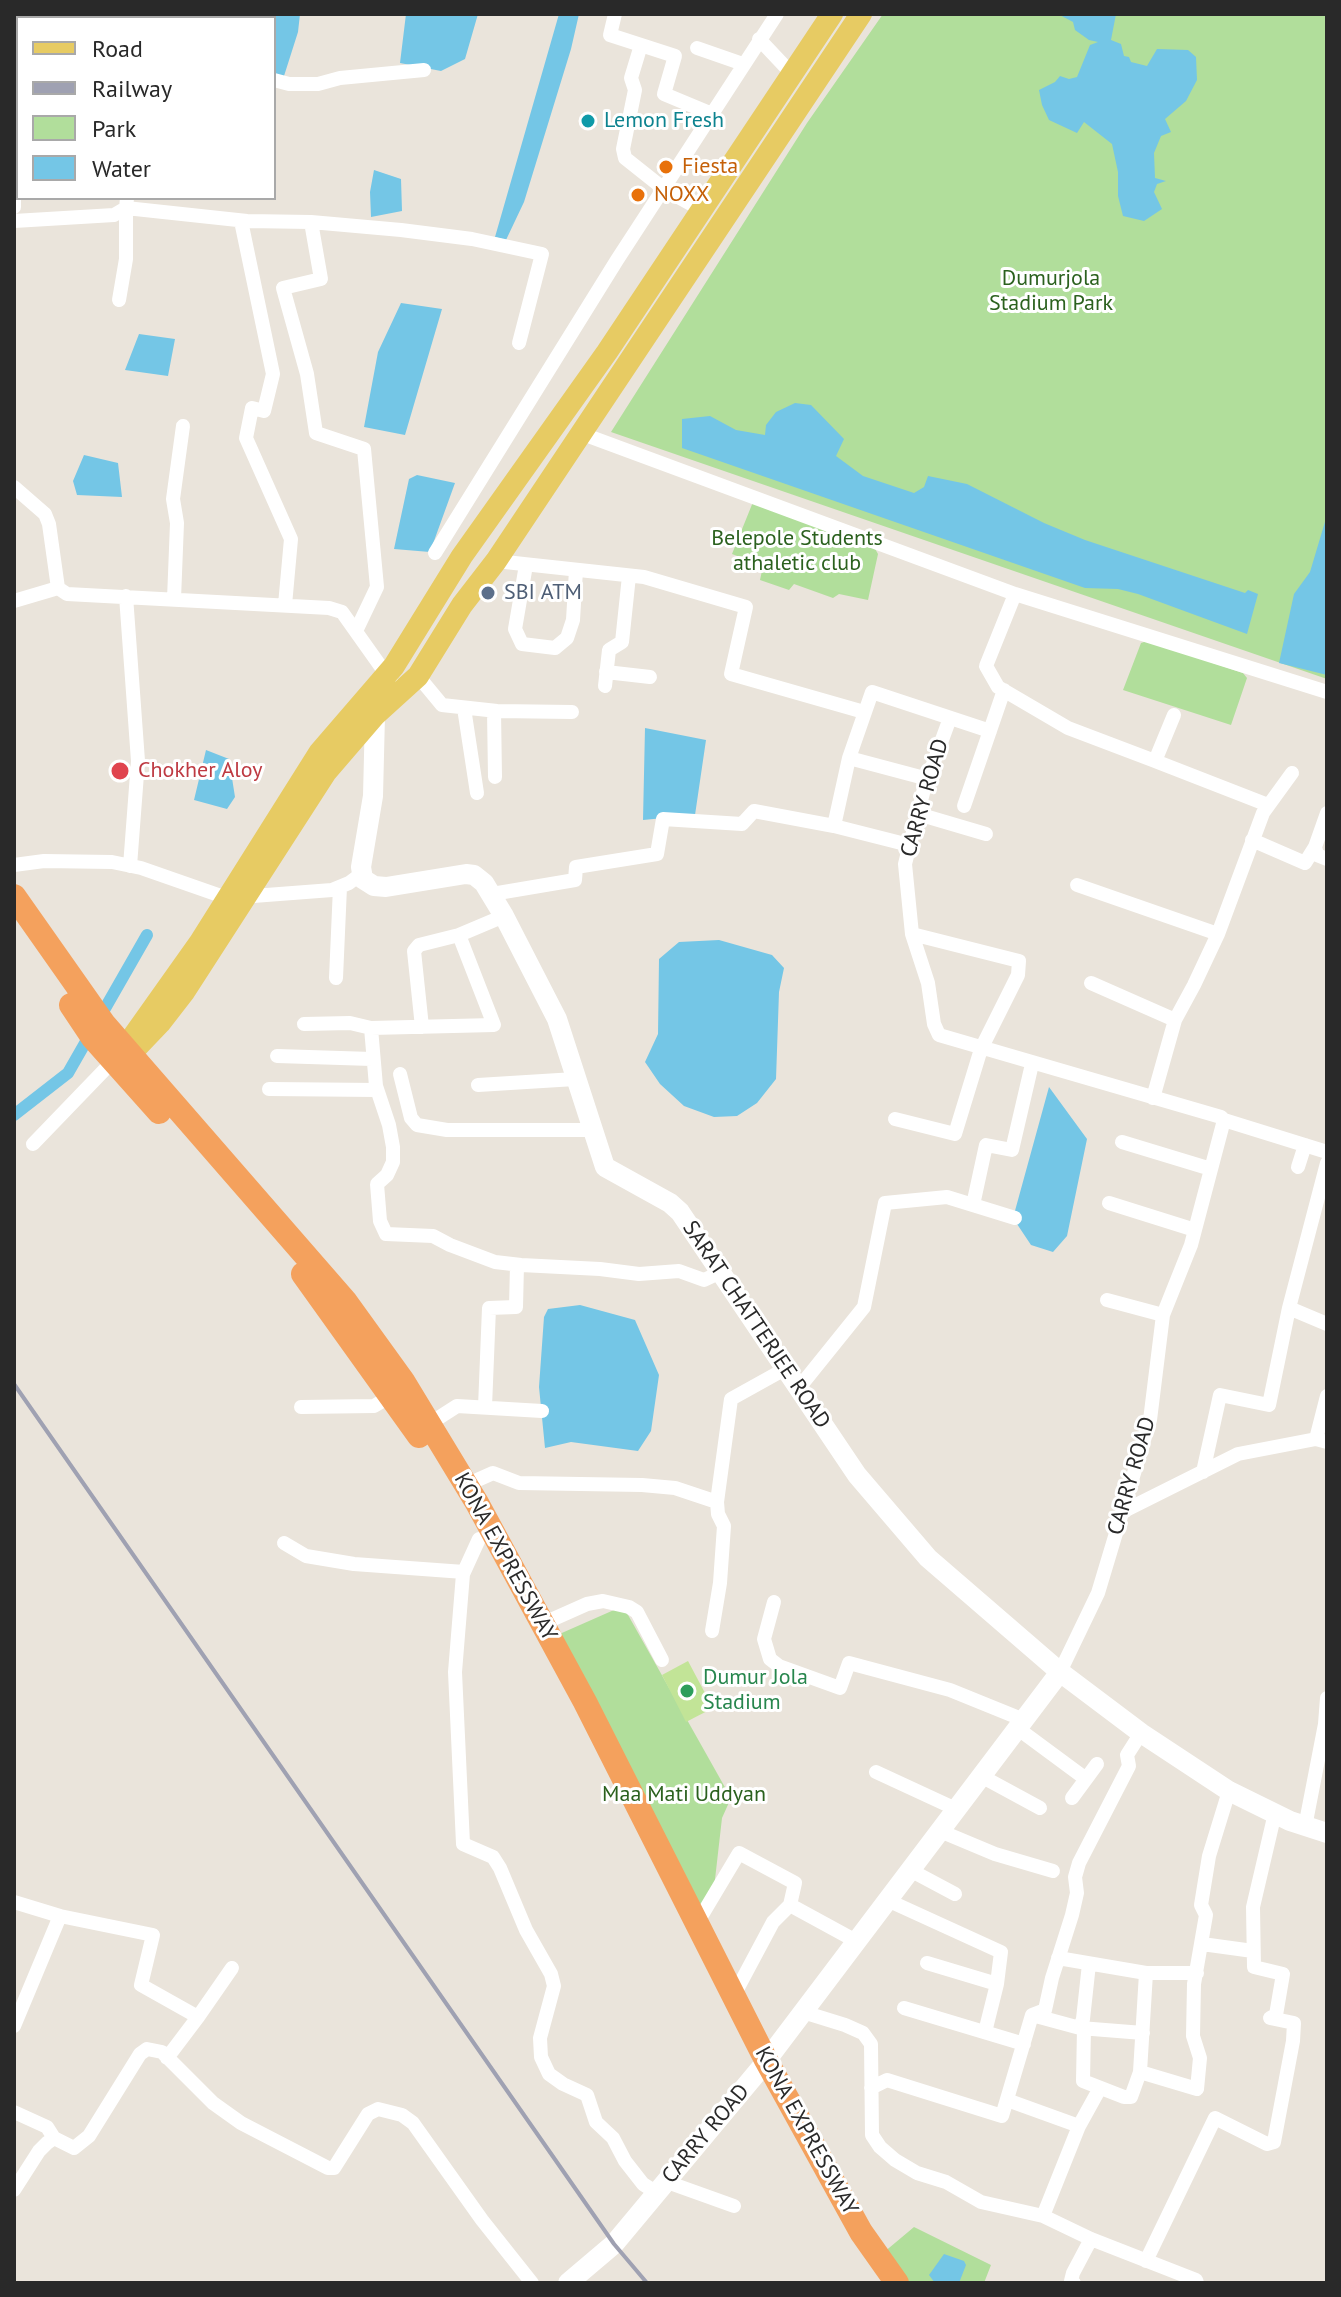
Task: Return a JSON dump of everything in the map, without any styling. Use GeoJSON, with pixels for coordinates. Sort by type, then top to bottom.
{"type":"FeatureCollection","features":[{"type":"Feature","properties":{"kind":"highway","name":"KONA EXPRESSWAY"},"geometry":{"type":"LineString","coordinates":[[14,896],[79,1003]]}},
{"type":"Feature","properties":{"kind":"highway","name":"KONA EXPRESSWAY"},"geometry":{"type":"LineString","coordinates":[[14,920],[119,1060],[303,1274],[433,1454],[574,1710],[763,2065],[861,2232],[897,2283]]}},
{"type":"Feature","properties":{"kind":"highway","name":"KONA EXPRESSWAY"},"geometry":{"type":"LineString","coordinates":[[119,1060],[346,1302],[403,1381],[466,1485],[651,1829],[839,2222],[879,2283]]}},
{"type":"Feature","properties":{"kind":"main road"},"geometry":{"type":"LineString","coordinates":[[237,898],[319,753],[386,675],[462,556],[607,352],[832,14]]}},
{"type":"Feature","properties":{"kind":"main road"},"geometry":{"type":"LineString","coordinates":[[119,1060],[200,942],[237,898],[326,772],[375,715],[418,676],[462,605],[496,561],[861,14]]}},
{"type":"Feature","properties":{"kind":"main road"},"geometry":{"type":"LineString","coordinates":[[375,715],[373,796],[361,874],[368,883],[386,887],[474,875],[492,894]]}},
{"type":"Feature","properties":{"kind":"main road","name":"SARAT CHATTERJEE ROAD"},"geometry":{"type":"LineString","coordinates":[[492,894],[557,1019],[605,1167],[670,1203],[680,1212],[857,1475],[928,1558],[1060,1672],[1141,1733],[1229,1791],[1305,1827],[1327,1833]]}},
{"type":"Feature","properties":{"kind":"main road","name":"CARRY ROAD"},"geometry":{"type":"LineString","coordinates":[[568,2283],[614,2244],[763,2065],[1060,1672]]}},
{"type":"Feature","properties":{"kind":"street"},"geometry":{"type":"LineString","coordinates":[[615,14],[610,35],[675,56],[664,94],[712,114]]}},
{"type":"Feature","properties":{"kind":"street"},"geometry":{"type":"LineString","coordinates":[[435,553],[777,14]]}},
{"type":"Feature","properties":{"kind":"street"},"geometry":{"type":"LineString","coordinates":[[759,39],[792,74]]}},
{"type":"Feature","properties":{"kind":"street"},"geometry":{"type":"LineString","coordinates":[[641,45],[631,78],[635,90],[623,149],[625,158],[664,189],[702,210]]}},
{"type":"Feature","properties":{"kind":"street"},"geometry":{"type":"LineString","coordinates":[[697,48],[743,64]]}},
{"type":"Feature","properties":{"kind":"street"},"geometry":{"type":"LineString","coordinates":[[276,81],[318,84],[340,78],[424,70]]}},
{"type":"Feature","properties":{"kind":"street"},"geometry":{"type":"LineString","coordinates":[[14,188],[14,207]]}},
{"type":"Feature","properties":{"kind":"street"},"geometry":{"type":"LineString","coordinates":[[126,203],[241,221],[311,222],[472,239],[542,254],[519,343]]}},
{"type":"Feature","properties":{"kind":"street"},"geometry":{"type":"LineString","coordinates":[[14,221],[114,215],[126,203]]}},
{"type":"Feature","properties":{"kind":"street"},"geometry":{"type":"LineString","coordinates":[[119,300],[126,259],[126,203]]}},
{"type":"Feature","properties":{"kind":"street"},"geometry":{"type":"LineString","coordinates":[[241,221],[273,374],[264,411],[252,408],[246,438],[291,539],[285,605]]}},
{"type":"Feature","properties":{"kind":"street"},"geometry":{"type":"LineString","coordinates":[[311,222],[321,279],[283,288],[307,374],[316,433],[364,449],[377,587],[356,631]]}},
{"type":"Feature","properties":{"kind":"street"},"geometry":{"type":"LineString","coordinates":[[174,599],[178,535],[173,499],[183,426]]}},
{"type":"Feature","properties":{"kind":"street"},"geometry":{"type":"LineString","coordinates":[[580,433],[1015,594],[1327,692]]}},
{"type":"Feature","properties":{"kind":"street"},"geometry":{"type":"LineString","coordinates":[[14,487],[45,514],[58,588],[67,594],[329,608],[342,612],[401,694]]}},
{"type":"Feature","properties":{"kind":"street"},"geometry":{"type":"LineString","coordinates":[[496,561],[644,577],[746,607],[731,674],[864,712]]}},
{"type":"Feature","properties":{"kind":"street"},"geometry":{"type":"LineString","coordinates":[[526,565],[515,629],[522,644],[555,648],[567,638],[573,620],[576,570]]}},
{"type":"Feature","properties":{"kind":"street"},"geometry":{"type":"LineString","coordinates":[[629,576],[622,642],[609,650],[606,679],[650,677]]}},
{"type":"Feature","properties":{"kind":"street"},"geometry":{"type":"LineString","coordinates":[[14,601],[58,588]]}},
{"type":"Feature","properties":{"kind":"street"},"geometry":{"type":"LineString","coordinates":[[1015,594],[986,666],[998,687],[1068,728],[1268,805]]}},
{"type":"Feature","properties":{"kind":"street"},"geometry":{"type":"LineString","coordinates":[[126,596],[138,761],[130,866]]}},
{"type":"Feature","properties":{"kind":"street"},"geometry":{"type":"LineString","coordinates":[[418,676],[439,704],[494,711],[572,712]]}},
{"type":"Feature","properties":{"kind":"street"},"geometry":{"type":"LineString","coordinates":[[964,806],[1004,690]]}},
{"type":"Feature","properties":{"kind":"street"},"geometry":{"type":"LineString","coordinates":[[834,826],[849,758],[872,692],[990,731]]}},
{"type":"Feature","properties":{"kind":"street"},"geometry":{"type":"LineString","coordinates":[[464,708],[477,793]]}},
{"type":"Feature","properties":{"kind":"street"},"geometry":{"type":"LineString","coordinates":[[494,711],[495,777]]}},
{"type":"Feature","properties":{"kind":"street"},"geometry":{"type":"LineString","coordinates":[[1155,761],[1174,715]]}},
{"type":"Feature","properties":{"kind":"street","name":"CARRY ROAD"},"geometry":{"type":"LineString","coordinates":[[950,718],[928,779],[905,864],[912,934],[928,983],[936,1031],[939,1035],[981,1049],[1224,1120],[1195,1230],[1163,1315],[1150,1420],[1098,1593],[1060,1672]]}},
{"type":"Feature","properties":{"kind":"street"},"geometry":{"type":"LineString","coordinates":[[849,758],[928,779]]}},
{"type":"Feature","properties":{"kind":"street"},"geometry":{"type":"LineString","coordinates":[[1153,1098],[1175,1020],[1218,934],[1268,805],[1292,773]]}},
{"type":"Feature","properties":{"kind":"street"},"geometry":{"type":"LineString","coordinates":[[492,894],[575,880],[576,867],[657,854],[663,819],[742,824],[754,811],[834,826],[909,845]]}},
{"type":"Feature","properties":{"kind":"street"},"geometry":{"type":"LineString","coordinates":[[1252,840],[1305,863],[1315,847],[1327,813]]}},
{"type":"Feature","properties":{"kind":"street"},"geometry":{"type":"LineString","coordinates":[[918,814],[986,834]]}},
{"type":"Feature","properties":{"kind":"street"},"geometry":{"type":"LineString","coordinates":[[1315,847],[1317,855],[1327,859]]}},
{"type":"Feature","properties":{"kind":"street"},"geometry":{"type":"LineString","coordinates":[[14,865],[76,860],[130,866],[237,898],[332,890],[361,874]]}},
{"type":"Feature","properties":{"kind":"street"},"geometry":{"type":"LineString","coordinates":[[1077,885],[1218,934]]}},
{"type":"Feature","properties":{"kind":"street"},"geometry":{"type":"LineString","coordinates":[[336,978],[340,887]]}},
{"type":"Feature","properties":{"kind":"street"},"geometry":{"type":"LineString","coordinates":[[422,1027],[414,951],[419,945],[459,935],[504,916]]}},
{"type":"Feature","properties":{"kind":"street"},"geometry":{"type":"LineString","coordinates":[[895,1119],[955,1134],[981,1049],[1018,975],[1019,961],[912,934]]}},
{"type":"Feature","properties":{"kind":"street"},"geometry":{"type":"LineString","coordinates":[[304,1024],[350,1023],[371,1028],[494,1025],[459,935]]}},
{"type":"Feature","properties":{"kind":"street"},"geometry":{"type":"LineString","coordinates":[[1091,983],[1175,1020]]}},
{"type":"Feature","properties":{"kind":"street"},"geometry":{"type":"LineString","coordinates":[[371,1028],[377,1090],[393,1147],[393,1162],[387,1175],[377,1184],[380,1221],[386,1234],[433,1236],[495,1262],[517,1265],[639,1274],[679,1271],[704,1280],[721,1272]]}},
{"type":"Feature","properties":{"kind":"street"},"geometry":{"type":"LineString","coordinates":[[277,1056],[372,1059]]}},
{"type":"Feature","properties":{"kind":"street"},"geometry":{"type":"LineString","coordinates":[[33,1144],[119,1060]]}},
{"type":"Feature","properties":{"kind":"street"},"geometry":{"type":"LineString","coordinates":[[973,1205],[986,1145],[1012,1150],[1032,1064]]}},
{"type":"Feature","properties":{"kind":"street"},"geometry":{"type":"LineString","coordinates":[[400,1074],[411,1118],[417,1125],[447,1130],[591,1130]]}},
{"type":"Feature","properties":{"kind":"street"},"geometry":{"type":"LineString","coordinates":[[478,1085],[575,1079]]}},
{"type":"Feature","properties":{"kind":"street"},"geometry":{"type":"LineString","coordinates":[[269,1089],[377,1090]]}},
{"type":"Feature","properties":{"kind":"street"},"geometry":{"type":"LineString","coordinates":[[1224,1120],[1327,1152]]}},
{"type":"Feature","properties":{"kind":"street"},"geometry":{"type":"LineString","coordinates":[[1122,1142],[1211,1169]]}},
{"type":"Feature","properties":{"kind":"street"},"geometry":{"type":"LineString","coordinates":[[1298,1167],[1305,1145]]}},
{"type":"Feature","properties":{"kind":"street"},"geometry":{"type":"LineString","coordinates":[[1203,1472],[1220,1395],[1269,1405],[1289,1308],[1327,1163]]}},
{"type":"Feature","properties":{"kind":"street"},"geometry":{"type":"LineString","coordinates":[[798,1389],[864,1307],[885,1203],[947,1197],[1015,1218]]}},
{"type":"Feature","properties":{"kind":"street"},"geometry":{"type":"LineString","coordinates":[[1109,1203],[1195,1230]]}},
{"type":"Feature","properties":{"kind":"street"},"geometry":{"type":"LineString","coordinates":[[485,1407],[489,1308],[516,1307],[517,1265]]}},
{"type":"Feature","properties":{"kind":"street"},"geometry":{"type":"LineString","coordinates":[[1107,1300],[1163,1315]]}},
{"type":"Feature","properties":{"kind":"street"},"geometry":{"type":"LineString","coordinates":[[1289,1308],[1327,1324]]}},
{"type":"Feature","properties":{"kind":"street"},"geometry":{"type":"LineString","coordinates":[[712,1631],[720,1583],[724,1526],[717,1502],[731,1399],[785,1369]]}},
{"type":"Feature","properties":{"kind":"street"},"geometry":{"type":"LineString","coordinates":[[301,1407],[374,1406],[391,1396]]}},
{"type":"Feature","properties":{"kind":"street"},"geometry":{"type":"LineString","coordinates":[[1122,1512],[1238,1454],[1321,1440],[1327,1396]]}},
{"type":"Feature","properties":{"kind":"street"},"geometry":{"type":"LineString","coordinates":[[429,1424],[457,1406],[542,1411]]}},
{"type":"Feature","properties":{"kind":"street"},"geometry":{"type":"LineString","coordinates":[[466,1485],[493,1473],[519,1483],[675,1488],[717,1502]]}},
{"type":"Feature","properties":{"kind":"street"},"geometry":{"type":"LineString","coordinates":[[479,1539],[464,1572],[455,1672],[463,1844],[493,1857],[526,1930],[551,1974],[554,1986],[540,2038],[541,2057],[549,2074],[587,2095],[596,2122],[613,2138],[625,2161],[643,2184],[734,2206]]}},
{"type":"Feature","properties":{"kind":"street"},"geometry":{"type":"LineString","coordinates":[[284,1543],[306,1556],[354,1564],[464,1572]]}},
{"type":"Feature","properties":{"kind":"street"},"geometry":{"type":"LineString","coordinates":[[542,1624],[587,1604],[603,1601],[629,1607],[637,1612],[662,1660]]}},
{"type":"Feature","properties":{"kind":"street"},"geometry":{"type":"LineString","coordinates":[[774,1602],[764,1639],[770,1659],[779,1666],[840,1688],[849,1663],[950,1690],[1020,1724],[1086,1779]]}},
{"type":"Feature","properties":{"kind":"street"},"geometry":{"type":"LineString","coordinates":[[1305,1827],[1327,1698]]}},
{"type":"Feature","properties":{"kind":"street"},"geometry":{"type":"LineString","coordinates":[[1032,2015],[1045,2010],[1077,1893],[1075,1877],[1079,1863],[1129,1766],[1127,1755],[1141,1733]]}},
{"type":"Feature","properties":{"kind":"street"},"geometry":{"type":"LineString","coordinates":[[1072,1798],[1097,1764]]}},
{"type":"Feature","properties":{"kind":"street"},"geometry":{"type":"LineString","coordinates":[[876,1772],[956,1809]]}},
{"type":"Feature","properties":{"kind":"street"},"geometry":{"type":"LineString","coordinates":[[981,1776],[1040,1808]]}},
{"type":"Feature","properties":{"kind":"street"},"geometry":{"type":"LineString","coordinates":[[1140,2072],[1197,2089],[1200,2058],[1193,2036],[1197,1973],[1206,1915],[1201,1905],[1207,1868],[1229,1791]]}},
{"type":"Feature","properties":{"kind":"street"},"geometry":{"type":"LineString","coordinates":[[1146,2261],[1215,2118],[1267,2144],[1274,2142],[1294,2023],[1270,2018],[1276,2015],[1283,1974],[1254,1967],[1253,1907],[1275,1813]]}},
{"type":"Feature","properties":{"kind":"street"},"geometry":{"type":"LineString","coordinates":[[940,1831],[995,1854],[1053,1871]]}},
{"type":"Feature","properties":{"kind":"street"},"geometry":{"type":"LineString","coordinates":[[696,1925],[739,1853],[795,1883],[790,1905],[773,1922],[733,1997]]}},
{"type":"Feature","properties":{"kind":"street"},"geometry":{"type":"LineString","coordinates":[[910,1870],[955,1894]]}},
{"type":"Feature","properties":{"kind":"street"},"geometry":{"type":"LineString","coordinates":[[887,1900],[1001,1952],[985,2032]]}},
{"type":"Feature","properties":{"kind":"street"},"geometry":{"type":"LineString","coordinates":[[14,1902],[60,1916],[151,1933],[153,1937],[141,1985],[198,2017]]}},
{"type":"Feature","properties":{"kind":"street"},"geometry":{"type":"LineString","coordinates":[[790,1905],[856,1941]]}},
{"type":"Feature","properties":{"kind":"street"},"geometry":{"type":"LineString","coordinates":[[14,2026],[60,1916]]}},
{"type":"Feature","properties":{"kind":"street"},"geometry":{"type":"LineString","coordinates":[[1202,1944],[1253,1951]]}},
{"type":"Feature","properties":{"kind":"street"},"geometry":{"type":"LineString","coordinates":[[1058,1958],[1146,1973],[1197,1973]]}},
{"type":"Feature","properties":{"kind":"street"},"geometry":{"type":"LineString","coordinates":[[927,1963],[997,1984]]}},
{"type":"Feature","properties":{"kind":"street"},"geometry":{"type":"LineString","coordinates":[[1089,1964],[1082,2028],[1083,2081],[1124,2097],[1131,2097],[1140,2072],[1146,1973]]}},
{"type":"Feature","properties":{"kind":"street"},"geometry":{"type":"LineString","coordinates":[[167,2058],[232,1968]]}},
{"type":"Feature","properties":{"kind":"street"},"geometry":{"type":"LineString","coordinates":[[904,2008],[1024,2044]]}},
{"type":"Feature","properties":{"kind":"street"},"geometry":{"type":"LineString","coordinates":[[803,2012],[863,2033],[871,2044],[872,2135],[895,2160],[917,2173],[946,2182],[981,2202],[1043,2216],[1197,2283]]}},
{"type":"Feature","properties":{"kind":"street"},"geometry":{"type":"LineString","coordinates":[[1032,2015],[1082,2028],[1143,2033]]}},
{"type":"Feature","properties":{"kind":"street"},"geometry":{"type":"LineString","coordinates":[[871,2088],[887,2080],[1002,2116],[1032,2015]]}},
{"type":"Feature","properties":{"kind":"street"},"geometry":{"type":"LineString","coordinates":[[14,2112],[47,2127],[54,2138],[74,2148],[89,2136],[140,2054],[147,2049],[162,2052],[213,2103],[241,2123],[328,2168],[334,2168],[368,2114],[378,2109],[388,2110],[413,2123],[482,2220],[532,2283]]}},
{"type":"Feature","properties":{"kind":"street"},"geometry":{"type":"LineString","coordinates":[[1043,2216],[1079,2126],[1100,2088]]}},
{"type":"Feature","properties":{"kind":"street"},"geometry":{"type":"LineString","coordinates":[[1007,2100],[1079,2126]]}},
{"type":"Feature","properties":{"kind":"street"},"geometry":{"type":"LineString","coordinates":[[14,2190],[39,2151],[54,2138]]}},
{"type":"Feature","properties":{"kind":"street"},"geometry":{"type":"LineString","coordinates":[[1074,2283],[1071,2281],[1073,2273],[1091,2239]]}},
{"type":"Feature","properties":{"kind":"green space","name":"Dumurjola Stadium Park"},"geometry":{"type":"Polygon","coordinates":[[[883,14],[1327,14],[1327,679],[611,432],[807,123],[883,14]]]}},
{"type":"Feature","properties":{"kind":"green space","name":"Belepole Students athaletic club"},"geometry":{"type":"Polygon","coordinates":[[[753,502],[873,545],[878,554],[868,600],[839,594],[833,598],[794,584],[789,590],[760,580],[763,566],[732,554],[753,502]]]}},
{"type":"Feature","properties":{"kind":"green space"},"geometry":{"type":"Polygon","coordinates":[[[1147,641],[1243,673],[1247,678],[1231,725],[1123,690],[1141,643],[1147,641]]]}},
{"type":"Feature","properties":{"kind":"green space","name":"Maa Mati Uddyan"},"geometry":{"type":"Polygon","coordinates":[[[623,1606],[731,1798],[722,1818],[713,1897],[696,1922],[555,1636],[623,1606]]]}},
{"type":"Feature","properties":{"kind":"green space","name":"Dumur Jola Stadium"},"geometry":{"type":"Polygon","coordinates":[[[688,1661],[713,1708],[686,1722],[662,1675],[688,1661]]]}},
{"type":"Feature","properties":{"kind":"green space"},"geometry":{"type":"Polygon","coordinates":[[[914,2227],[991,2265],[984,2283],[898,2283],[883,2253],[914,2227]]]}},
{"type":"Feature","properties":{"kind":"water"},"geometry":{"type":"Polygon","coordinates":[[[14,14],[54,14],[16,16],[14,154],[14,14]]]}},
{"type":"Feature","properties":{"kind":"water"},"geometry":{"type":"Polygon","coordinates":[[[300,14],[298,32],[284,76],[276,74],[276,16],[215,16],[300,14]]]}},
{"type":"Feature","properties":{"kind":"water"},"geometry":{"type":"Polygon","coordinates":[[[406,14],[478,14],[465,59],[441,71],[400,63],[406,14]]]}},
{"type":"Feature","properties":{"kind":"water"},"geometry":{"type":"Polygon","coordinates":[[[559,14],[579,14],[524,202],[506,240],[495,237],[559,14]]]}},
{"type":"Feature","properties":{"kind":"water"},"geometry":{"type":"Polygon","coordinates":[[[1058,14],[1116,14],[1111,40],[1121,44],[1124,56],[1129,57],[1131,62],[1147,66],[1157,49],[1188,50],[1196,57],[1197,80],[1186,101],[1165,119],[1171,132],[1161,136],[1154,153],[1155,178],[1166,181],[1157,184],[1154,192],[1162,209],[1144,221],[1123,216],[1112,144],[1084,122],[1077,133],[1049,120],[1042,105],[1039,90],[1060,76],[1069,79],[1077,77],[1090,45],[1098,42],[1089,40],[1075,30],[1073,22],[1058,14]]]}},
{"type":"Feature","properties":{"kind":"water"},"geometry":{"type":"Polygon","coordinates":[[[374,170],[401,179],[402,211],[371,217],[370,192],[374,170]]]}},
{"type":"Feature","properties":{"kind":"water"},"geometry":{"type":"Polygon","coordinates":[[[401,303],[442,309],[405,435],[364,427],[378,352],[401,303]]]}},
{"type":"Feature","properties":{"kind":"water"},"geometry":{"type":"Polygon","coordinates":[[[139,334],[175,339],[168,376],[125,370],[139,334]]]}},
{"type":"Feature","properties":{"kind":"water"},"geometry":{"type":"Polygon","coordinates":[[[795,403],[811,405],[844,439],[836,456],[863,476],[914,493],[924,487],[928,476],[967,484],[1085,540],[1245,593],[1248,590],[1258,594],[1247,634],[1138,594],[1118,589],[1085,588],[682,448],[682,419],[710,416],[736,430],[765,435],[766,425],[776,412],[795,403]]]}},
{"type":"Feature","properties":{"kind":"water"},"geometry":{"type":"Polygon","coordinates":[[[84,455],[118,463],[122,497],[77,495],[73,481],[84,455]]]}},
{"type":"Feature","properties":{"kind":"water"},"geometry":{"type":"Polygon","coordinates":[[[417,475],[455,483],[430,552],[394,549],[409,479],[417,475]]]}},
{"type":"Feature","properties":{"kind":"water"},"geometry":{"type":"Polygon","coordinates":[[[1327,515],[1327,675],[1279,663],[1294,594],[1310,572],[1327,515]]]}},
{"type":"Feature","properties":{"kind":"water"},"geometry":{"type":"Polygon","coordinates":[[[645,728],[706,740],[695,815],[643,820],[645,728]]]}},
{"type":"Feature","properties":{"kind":"water"},"geometry":{"type":"Polygon","coordinates":[[[206,750],[229,759],[235,797],[227,809],[194,800],[206,750]]]}},
{"type":"Feature","properties":{"kind":"water"},"geometry":{"type":"Polygon","coordinates":[[[719,940],[772,955],[784,968],[779,992],[776,1079],[757,1103],[737,1116],[714,1117],[684,1106],[660,1084],[645,1062],[658,1034],[659,959],[679,942],[719,940]]]}},
{"type":"Feature","properties":{"kind":"water"},"geometry":{"type":"Polygon","coordinates":[[[1049,1087],[1087,1139],[1067,1236],[1053,1252],[1031,1245],[1013,1218],[1049,1087]]]}},
{"type":"Feature","properties":{"kind":"water"},"geometry":{"type":"Polygon","coordinates":[[[580,1305],[635,1320],[659,1375],[651,1431],[638,1451],[571,1442],[545,1448],[539,1387],[544,1317],[548,1309],[580,1305]]]}},
{"type":"Feature","properties":{"kind":"water"},"geometry":{"type":"Polygon","coordinates":[[[944,2254],[964,2261],[966,2265],[959,2283],[935,2283],[929,2275],[944,2254]]]}},
{"type":"Feature","properties":{"kind":"waterway"},"geometry":{"type":"LineString","coordinates":[[14,1115],[68,1073],[147,935]]}},
{"type":"Feature","properties":{"kind":"railway"},"geometry":{"type":"LineString","coordinates":[[14,1384],[614,2244],[647,2283]]}},
{"type":"Feature","properties":{"kind":"place","name":"Lemon Fresh"},"geometry":{"type":"Point","coordinates":[588,121]}},
{"type":"Feature","properties":{"kind":"place","name":"Fiesta"},"geometry":{"type":"Point","coordinates":[666,167]}},
{"type":"Feature","properties":{"kind":"place","name":"NOXX"},"geometry":{"type":"Point","coordinates":[638,195]}},
{"type":"Feature","properties":{"kind":"place","name":"SBI ATM"},"geometry":{"type":"Point","coordinates":[488,593]}},
{"type":"Feature","properties":{"kind":"place","name":"Chokher Aloy"},"geometry":{"type":"Point","coordinates":[120,771]}},
{"type":"Feature","properties":{"kind":"place","name":"Dumur Jola Stadium"},"geometry":{"type":"Point","coordinates":[687,1691]}}]}
